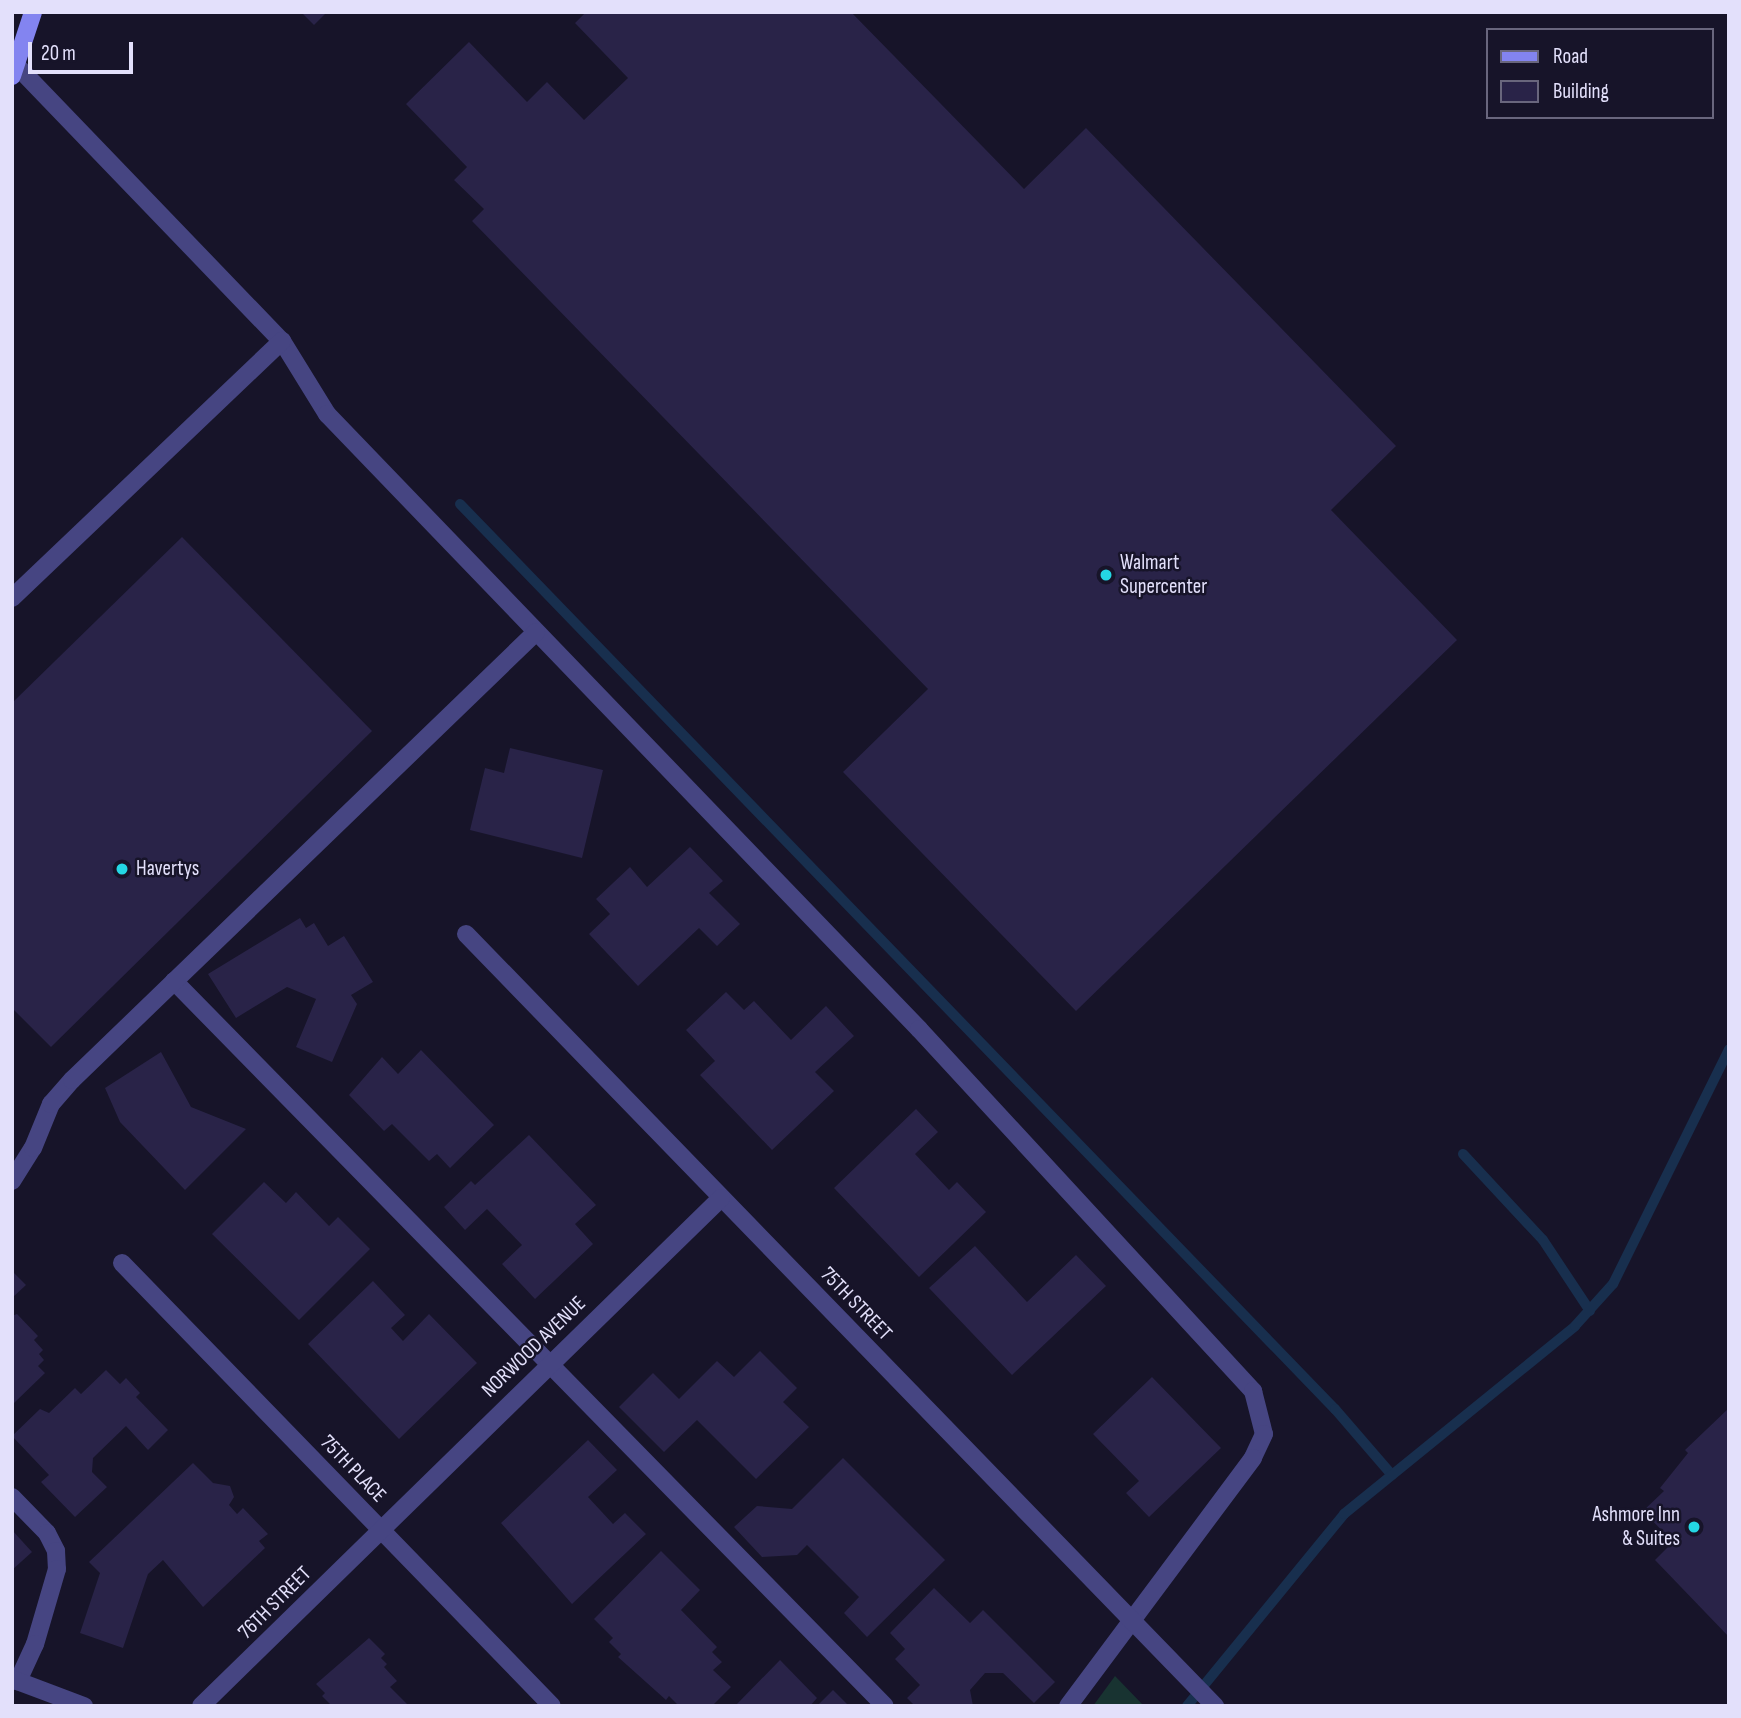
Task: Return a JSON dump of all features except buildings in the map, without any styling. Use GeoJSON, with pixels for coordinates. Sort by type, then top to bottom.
{"type":"FeatureCollection","features":[{"type":"Feature","properties":{"kind":"main road"},"geometry":{"type":"LineString","coordinates":[[13,67],[33,12]]}},
{"type":"Feature","properties":{"kind":"street"},"geometry":{"type":"LineString","coordinates":[[13,67],[282,341],[327,414],[919,1030],[1253,1391],[1264,1434],[1253,1458],[1068,1706]]}},
{"type":"Feature","properties":{"kind":"street"},"geometry":{"type":"LineString","coordinates":[[12,598],[282,341]]}},
{"type":"Feature","properties":{"kind":"street"},"geometry":{"type":"LineString","coordinates":[[12,1181],[33,1148],[51,1104],[174,981],[536,632]]}},
{"type":"Feature","properties":{"kind":"street","name":"75TH STREET"},"geometry":{"type":"LineString","coordinates":[[466,933],[1215,1706]]}},
{"type":"Feature","properties":{"kind":"street"},"geometry":{"type":"LineString","coordinates":[[174,981],[548,1366],[885,1706]]}},
{"type":"Feature","properties":{"kind":"street","name":"NORWOOD AVENUE"},"geometry":{"type":"LineString","coordinates":[[380,1530],[721,1198]]}},
{"type":"Feature","properties":{"kind":"street","name":"75TH PLACE"},"geometry":{"type":"LineString","coordinates":[[122,1263],[552,1706]]}},
{"type":"Feature","properties":{"kind":"street"},"geometry":{"type":"LineString","coordinates":[[12,1497],[47,1533],[57,1551],[57,1569],[38,1632],[15,1680],[84,1706]]}},
{"type":"Feature","properties":{"kind":"street","name":"76TH STREET"},"geometry":{"type":"LineString","coordinates":[[211,1703],[380,1530]]}},
{"type":"Feature","properties":{"kind":"green space"},"geometry":{"type":"Polygon","coordinates":[[[1115,1676],[1144,1706],[1093,1706],[1115,1676]]]}},
{"type":"Feature","properties":{"kind":"waterway"},"geometry":{"type":"LineString","coordinates":[[460,504],[1335,1409],[1392,1475]]}},
{"type":"Feature","properties":{"kind":"waterway"},"geometry":{"type":"LineString","coordinates":[[1187,1706],[1344,1514],[1575,1326],[1613,1284],[1729,1049]]}},
{"type":"Feature","properties":{"kind":"waterway"},"geometry":{"type":"LineString","coordinates":[[1463,1154],[1543,1240],[1590,1311]]}},
{"type":"Feature","properties":{"kind":"place","name":"Walmart Supercenter"},"geometry":{"type":"Point","coordinates":[1106,575]}},
{"type":"Feature","properties":{"kind":"place","name":"Havertys"},"geometry":{"type":"Point","coordinates":[122,869]}},
{"type":"Feature","properties":{"kind":"place","name":"Ashmore Inn & Suites"},"geometry":{"type":"Point","coordinates":[1694,1527]}}]}
